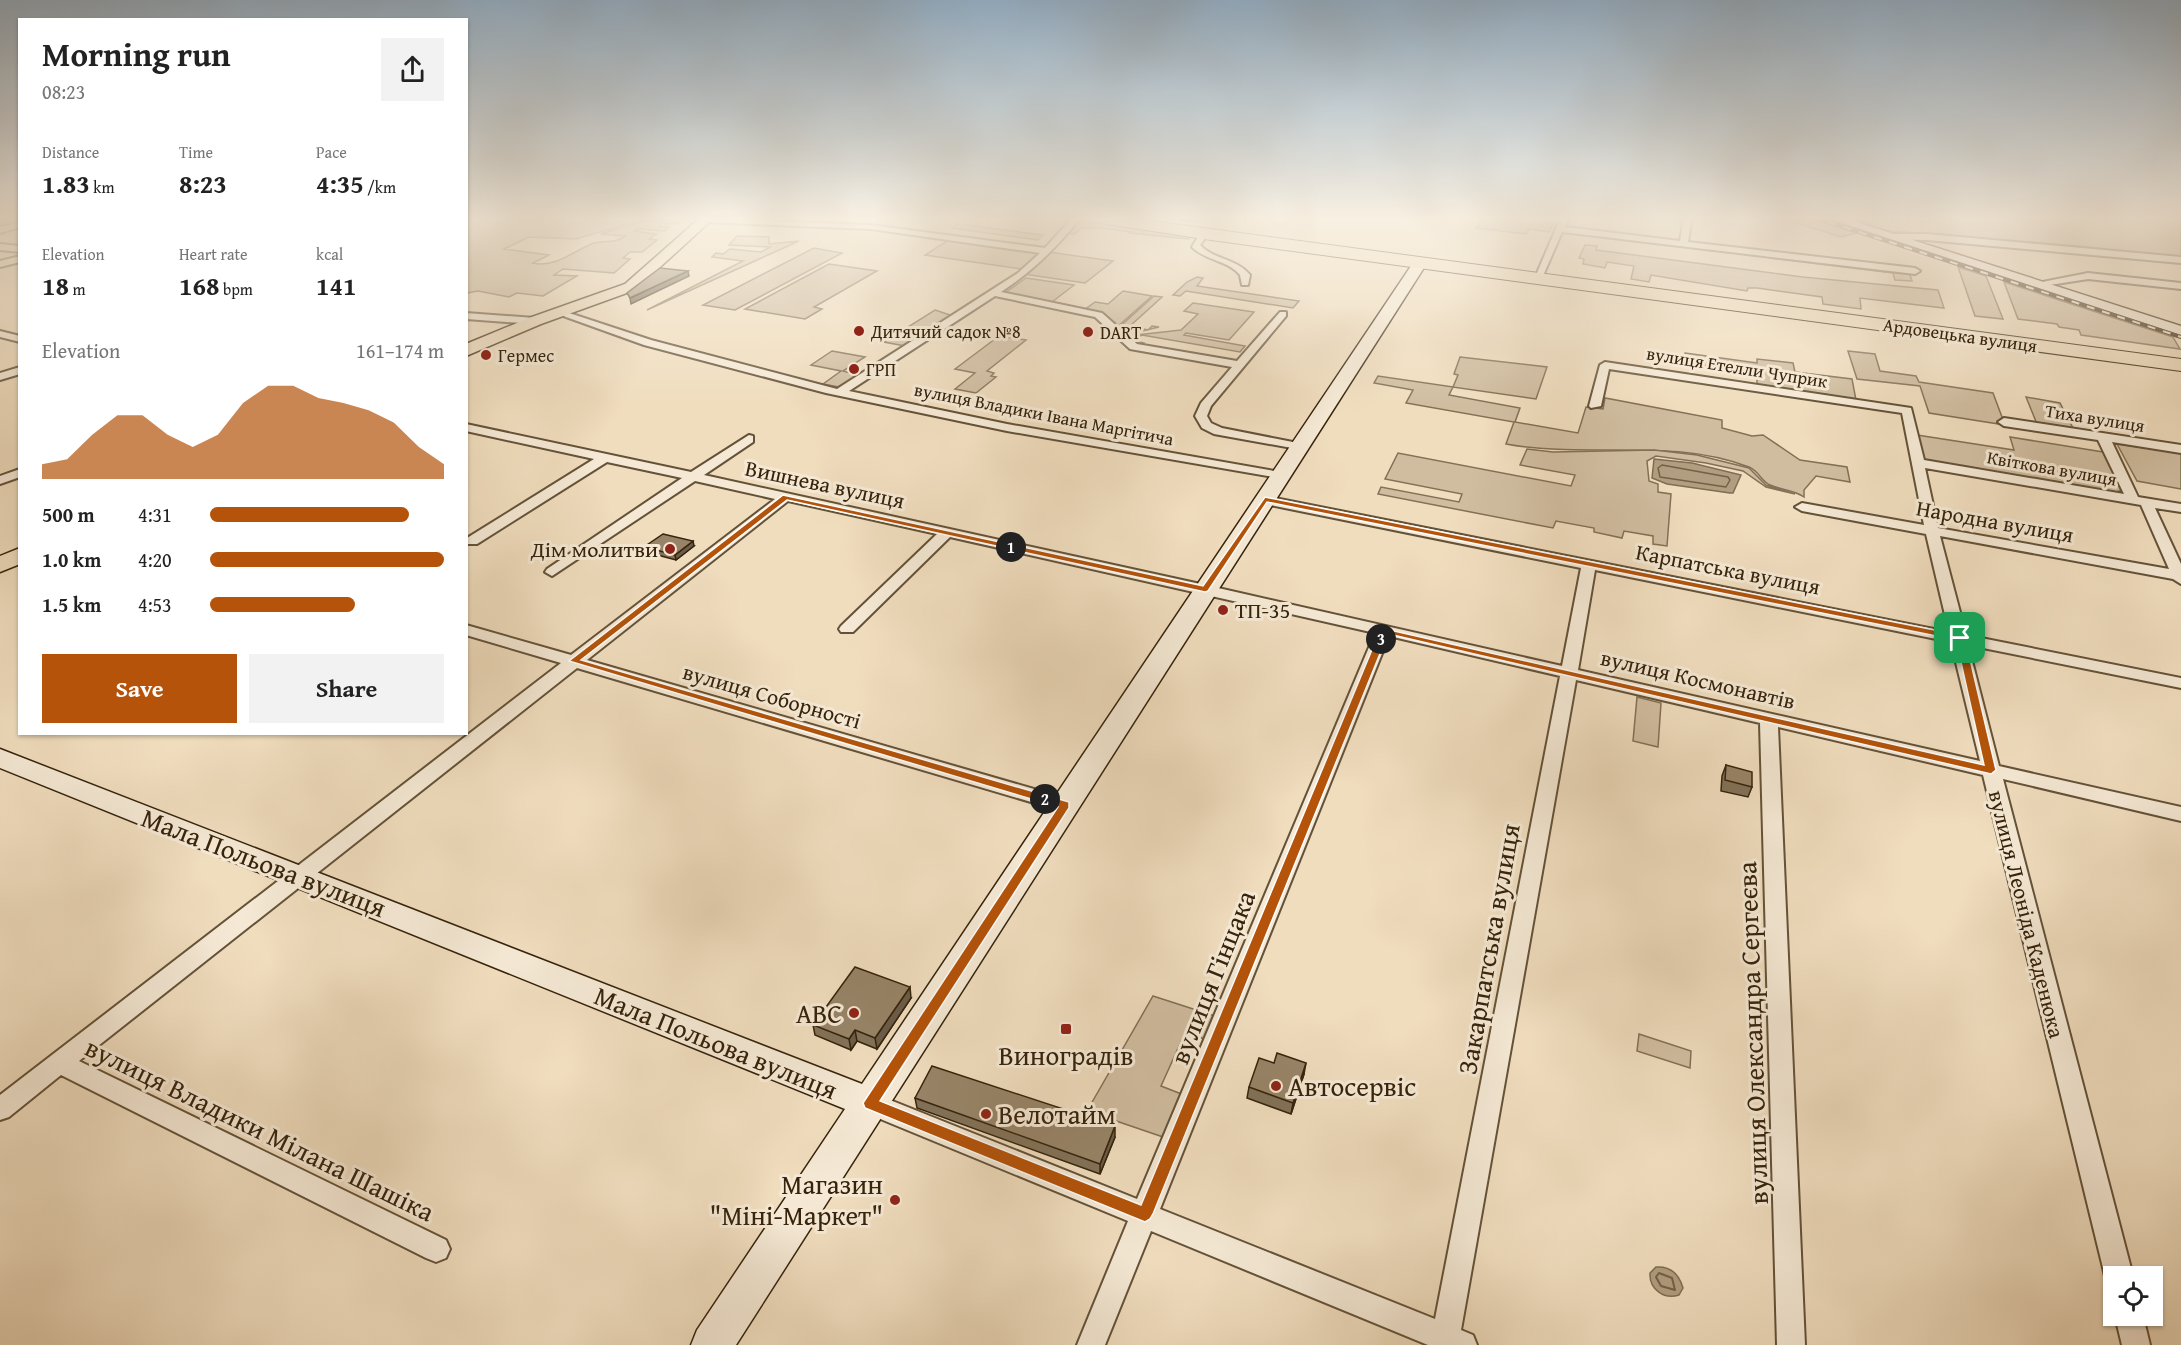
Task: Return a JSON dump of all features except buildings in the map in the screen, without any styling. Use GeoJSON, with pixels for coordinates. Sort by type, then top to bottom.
{"type":"FeatureCollection","features":[{"type":"Feature","properties":{"kind":"highway","name":"Ардовецька вулиця"},"geometry":{"type":"LineString","coordinates":[[1550,280],[2181,364]]}},
{"type":"Feature","properties":{"kind":"main road"},"geometry":{"type":"LineString","coordinates":[[468,350],[535,321],[630,287],[638,280]]}},
{"type":"Feature","properties":{"kind":"main road"},"geometry":{"type":"LineString","coordinates":[[712,1345],[1409,280]]}},
{"type":"Feature","properties":{"kind":"main road"},"geometry":{"type":"LineString","coordinates":[[2024,280],[2180,330]]}},
{"type":"Feature","properties":{"kind":"main road"},"geometry":{"type":"LineString","coordinates":[[0,564],[18,556]]}},
{"type":"Feature","properties":{"kind":"main road","name":"Мала Польова вулиця"},"geometry":{"type":"LineString","coordinates":[[0,758],[870,1103]]}},
{"type":"Feature","properties":{"kind":"street"},"geometry":{"type":"LineString","coordinates":[[840,392],[1013,280]]}},
{"type":"Feature","properties":{"kind":"street"},"geometry":{"type":"LineString","coordinates":[[2037,284],[2064,280]]}},
{"type":"Feature","properties":{"kind":"street"},"geometry":{"type":"LineString","coordinates":[[2123,280],[2181,286]]}},
{"type":"Feature","properties":{"kind":"street"},"geometry":{"type":"LineString","coordinates":[[993,293],[1096,315],[1134,347],[1239,365]]}},
{"type":"Feature","properties":{"kind":"street","name":"вулиця Владики Івана Маргітича"},"geometry":{"type":"LineString","coordinates":[[560,313],[711,360],[840,392],[1280,476]]}},
{"type":"Feature","properties":{"kind":"street"},"geometry":{"type":"LineString","coordinates":[[1283,314],[1205,405],[1201,416],[1218,431],[1299,447]]}},
{"type":"Feature","properties":{"kind":"street"},"geometry":{"type":"LineString","coordinates":[[468,316],[535,321]]}},
{"type":"Feature","properties":{"kind":"street"},"geometry":{"type":"LineString","coordinates":[[0,334],[18,338]]}},
{"type":"Feature","properties":{"kind":"street","name":"вулиця Етелли Чуприк"},"geometry":{"type":"LineString","coordinates":[[1595,406],[1605,365],[1907,410]]}},
{"type":"Feature","properties":{"kind":"street"},"geometry":{"type":"LineString","coordinates":[[0,377],[18,371]]}},
{"type":"Feature","properties":{"kind":"street","name":"вулиця Леоніда Каденюка"},"geometry":{"type":"LineString","coordinates":[[1907,410],[1932,531],[2116,1266]]}},
{"type":"Feature","properties":{"kind":"street","name":"Тиха вулиця"},"geometry":{"type":"LineString","coordinates":[[2004,422],[2181,449]]}},
{"type":"Feature","properties":{"kind":"street","name":"Вишнева вулиця"},"geometry":{"type":"LineString","coordinates":[[470,430],[606,457],[1205,590]]}},
{"type":"Feature","properties":{"kind":"street"},"geometry":{"type":"LineString","coordinates":[[2103,437],[2180,578]]}},
{"type":"Feature","properties":{"kind":"street","name":"Вишнева вулиця"},"geometry":{"type":"LineString","coordinates":[[552,572],[749,439]]}},
{"type":"Feature","properties":{"kind":"street"},"geometry":{"type":"LineString","coordinates":[[472,541],[606,457]]}},
{"type":"Feature","properties":{"kind":"street","name":"Квіткова вулиця"},"geometry":{"type":"LineString","coordinates":[[1917,463],[2181,508]]}},
{"type":"Feature","properties":{"kind":"street"},"geometry":{"type":"LineString","coordinates":[[0,480],[18,474]]}},
{"type":"Feature","properties":{"kind":"street"},"geometry":{"type":"LineString","coordinates":[[0,1109],[785,497]]}},
{"type":"Feature","properties":{"kind":"street","name":"Карпатська вулиця"},"geometry":{"type":"LineString","coordinates":[[1265,500],[2181,683]]}},
{"type":"Feature","properties":{"kind":"street","name":"Народна вулиця"},"geometry":{"type":"LineString","coordinates":[[1802,507],[2180,578]]}},
{"type":"Feature","properties":{"kind":"street"},"geometry":{"type":"LineString","coordinates":[[847,629],[947,533]]}},
{"type":"Feature","properties":{"kind":"street","name":"Закарпатська вулиця"},"geometry":{"type":"LineString","coordinates":[[1451,1342],[1568,672],[1589,564]]}},
{"type":"Feature","properties":{"kind":"street","name":"вулиця Космонавтів"},"geometry":{"type":"LineString","coordinates":[[1205,590],[2181,814]]}},
{"type":"Feature","properties":{"kind":"street","name":"вулиця Гінцака"},"geometry":{"type":"LineString","coordinates":[[1091,1345],[1384,630]]}},
{"type":"Feature","properties":{"kind":"street","name":"вулиця Соборності"},"geometry":{"type":"LineString","coordinates":[[468,631],[1065,805]]}},
{"type":"Feature","properties":{"kind":"street","name":"вулиця Олександра Сергеєва"},"geometry":{"type":"LineString","coordinates":[[1769,719],[1791,1345]]}},
{"type":"Feature","properties":{"kind":"street","name":"вулиця Владики Мілана Шашіка"},"geometry":{"type":"LineString","coordinates":[[59,1063],[436,1249]]}},
{"type":"Feature","properties":{"kind":"street","name":"Мала Польова вулиця"},"geometry":{"type":"LineString","coordinates":[[870,1103],[1145,1214],[1451,1342]]}},
{"type":"Feature","properties":{"kind":"street"},"geometry":{"type":"LineString","coordinates":[[2131,1326],[2136,1345]]}},
{"type":"Feature","properties":{"kind":"shaded area"},"geometry":{"type":"Polygon","coordinates":[[[468,280],[571,280],[543,296],[517,293],[509,297],[478,291],[468,293],[468,280]]]}},
{"type":"Feature","properties":{"kind":"shaded area"},"geometry":{"type":"Polygon","coordinates":[[[706,280],[714,280],[647,310],[706,280]]]}},
{"type":"Feature","properties":{"kind":"shaded area"},"geometry":{"type":"Polygon","coordinates":[[[752,280],[792,280],[735,310],[703,305],[752,280]]]}},
{"type":"Feature","properties":{"kind":"shaded area"},"geometry":{"type":"Polygon","coordinates":[[[800,280],[862,280],[814,307],[822,309],[805,319],[745,309],[800,280]]]}},
{"type":"Feature","properties":{"kind":"shaded area"},"geometry":{"type":"Polygon","coordinates":[[[1024,280],[1074,285],[1052,302],[1005,293],[1024,280]]]}},
{"type":"Feature","properties":{"kind":"shaded area"},"geometry":{"type":"Polygon","coordinates":[[[1063,280],[1089,280],[1085,283],[1063,280]]]}},
{"type":"Feature","properties":{"kind":"shaded area"},"geometry":{"type":"Polygon","coordinates":[[[1202,280],[1197,286],[1299,301],[1293,308],[1186,291],[1180,296],[1173,295],[1187,282],[1202,280]]]}},
{"type":"Feature","properties":{"kind":"shaded area"},"geometry":{"type":"Polygon","coordinates":[[[1680,280],[1832,280],[1938,290],[1944,308],[1860,298],[1861,309],[1823,304],[1822,297],[1757,288],[1748,288],[1747,291],[1680,280]]]}},
{"type":"Feature","properties":{"kind":"shaded area"},"geometry":{"type":"Polygon","coordinates":[[[1962,280],[1987,280],[2003,319],[1975,316],[1962,280]]]}},
{"type":"Feature","properties":{"kind":"shaded area"},"geometry":{"type":"Polygon","coordinates":[[[2004,282],[2173,337],[2180,349],[2081,335],[2079,330],[2059,327],[2057,324],[2018,319],[2004,282]]]}},
{"type":"Feature","properties":{"kind":"shaded area"},"geometry":{"type":"Polygon","coordinates":[[[1123,291],[1152,296],[1116,328],[1101,313],[1084,310],[1095,302],[1108,304],[1123,291]]]}},
{"type":"Feature","properties":{"kind":"shaded area"},"geometry":{"type":"Polygon","coordinates":[[[1154,296],[1162,297],[1130,326],[1147,330],[1134,333],[1117,329],[1154,296]]]}},
{"type":"Feature","properties":{"kind":"shaded area"},"geometry":{"type":"Polygon","coordinates":[[[1193,303],[1254,312],[1229,340],[1186,333],[1184,335],[1245,346],[1240,352],[1142,335],[1135,341],[1144,343],[1141,347],[1127,336],[1181,330],[1198,314],[1184,311],[1193,303]]]}},
{"type":"Feature","properties":{"kind":"shaded area"},"geometry":{"type":"Polygon","coordinates":[[[935,310],[953,316],[905,346],[884,342],[935,310]]]}},
{"type":"Feature","properties":{"kind":"shaded area"},"geometry":{"type":"Polygon","coordinates":[[[999,336],[1026,340],[987,371],[994,373],[991,376],[996,377],[976,393],[955,389],[975,373],[955,369],[999,336]]]}},
{"type":"Feature","properties":{"kind":"shaded area"},"geometry":{"type":"Polygon","coordinates":[[[832,351],[865,357],[843,371],[858,375],[839,387],[823,384],[841,371],[811,365],[832,351]]]}},
{"type":"Feature","properties":{"kind":"shaded area"},"geometry":{"type":"Polygon","coordinates":[[[1848,351],[1875,354],[1880,371],[1916,376],[1919,382],[1993,393],[2005,425],[1929,413],[1920,386],[1857,379],[1848,351]]]}},
{"type":"Feature","properties":{"kind":"shaded area"},"geometry":{"type":"Polygon","coordinates":[[[1685,353],[1757,363],[1757,359],[1793,363],[1795,372],[1852,379],[1856,400],[1757,385],[1757,374],[1684,363],[1685,353]]]}},
{"type":"Feature","properties":{"kind":"shaded area"},"geometry":{"type":"Polygon","coordinates":[[[1460,357],[1547,367],[1536,399],[1453,387],[1458,375],[1454,374],[1460,357]]]}},
{"type":"Feature","properties":{"kind":"shaded area"},"geometry":{"type":"Polygon","coordinates":[[[1378,376],[1453,387],[1449,395],[1520,408],[1515,422],[1578,433],[1586,407],[1603,409],[1605,398],[1722,420],[1722,428],[1752,436],[1763,435],[1800,460],[1847,467],[1850,482],[1816,476],[1804,490],[1804,497],[1770,485],[1749,467],[1719,458],[1659,450],[1567,450],[1506,444],[1514,422],[1406,403],[1413,390],[1374,383],[1378,376]]]}},
{"type":"Feature","properties":{"kind":"shaded area"},"geometry":{"type":"Polygon","coordinates":[[[2026,397],[2060,403],[2074,430],[2037,424],[2026,397]]]}},
{"type":"Feature","properties":{"kind":"shaded area"},"geometry":{"type":"Polygon","coordinates":[[[1917,435],[2014,450],[2010,437],[2103,452],[2121,490],[2115,493],[1923,461],[1917,435]]]}},
{"type":"Feature","properties":{"kind":"shaded area"},"geometry":{"type":"Polygon","coordinates":[[[2117,444],[2181,453],[2181,489],[2137,481],[2117,444]]]}},
{"type":"Feature","properties":{"kind":"shaded area"},"geometry":{"type":"Polygon","coordinates":[[[1527,449],[1553,452],[1654,450],[1697,455],[1749,468],[1766,485],[1795,494],[1766,487],[1743,471],[1656,456],[1647,461],[1649,481],[1658,484],[1658,492],[1671,494],[1667,546],[1653,544],[1653,536],[1624,531],[1622,538],[1594,532],[1594,528],[1556,521],[1553,528],[1378,494],[1381,487],[1459,502],[1462,494],[1385,479],[1398,453],[1571,486],[1575,475],[1520,465],[1527,449]]]}},
{"type":"Feature","properties":{"kind":"shaded area"},"geometry":{"type":"Polygon","coordinates":[[[1637,697],[1661,703],[1658,747],[1633,741],[1637,697]]]}},
{"type":"Feature","properties":{"kind":"shaded area"},"geometry":{"type":"Polygon","coordinates":[[[1153,996],[1218,1017],[1208,1040],[1185,1033],[1161,1086],[1184,1095],[1166,1138],[1087,1111],[1153,996]]]}},
{"type":"Feature","properties":{"kind":"shaded area"},"geometry":{"type":"Polygon","coordinates":[[[1639,1034],[1691,1051],[1690,1068],[1637,1051],[1639,1034]]]}},
{"type":"Feature","properties":{"kind":"water"},"geometry":{"type":"Polygon","coordinates":[[[1654,459],[1692,463],[1741,475],[1733,493],[1667,484],[1652,478],[1654,459]]]}},
{"type":"Feature","properties":{"kind":"water"},"geometry":{"type":"Polygon","coordinates":[[[1656,1267],[1666,1268],[1676,1275],[1683,1288],[1679,1295],[1668,1296],[1658,1292],[1650,1279],[1650,1273],[1656,1267]]]}},
{"type":"Feature","properties":{"kind":"railway"},"geometry":{"type":"LineString","coordinates":[[2005,280],[2181,337]]}},
{"type":"Feature","properties":{"kind":"place","name":"Дитячий садок №8"},"geometry":{"type":"Point","coordinates":[859,331]}},
{"type":"Feature","properties":{"kind":"place","name":"DART"},"geometry":{"type":"Point","coordinates":[1088,332]}},
{"type":"Feature","properties":{"kind":"place","name":"Гермес"},"geometry":{"type":"Point","coordinates":[486,355]}},
{"type":"Feature","properties":{"kind":"place","name":"ГРП"},"geometry":{"type":"Point","coordinates":[854,369]}},
{"type":"Feature","properties":{"kind":"place","name":"Дім молитви"},"geometry":{"type":"Point","coordinates":[670,549]}},
{"type":"Feature","properties":{"kind":"place","name":"ТП-35"},"geometry":{"type":"Point","coordinates":[1223,610]}},
{"type":"Feature","properties":{"kind":"place","name":"ABC"},"geometry":{"type":"Point","coordinates":[854,1013]}},
{"type":"Feature","properties":{"kind":"place","name":"Виноградів"},"geometry":{"type":"Point","coordinates":[1066,1029]}},
{"type":"Feature","properties":{"kind":"place","name":"Автосервіс"},"geometry":{"type":"Point","coordinates":[1276,1086]}},
{"type":"Feature","properties":{"kind":"place","name":"Велотайм"},"geometry":{"type":"Point","coordinates":[986,1114]}},
{"type":"Feature","properties":{"kind":"place","name":"Магазин \"Міні-Маркет\""},"geometry":{"type":"Point","coordinates":[895,1200]}},
{"type":"Feature","properties":{"kind":"route"},"geometry":{"type":"LineString","coordinates":[[785,497],[1205,590],[1265,500],[1960,638],[1991,770],[1384,630],[1145,1214],[870,1103],[1065,805],[574,661],[785,497]]}}]}
